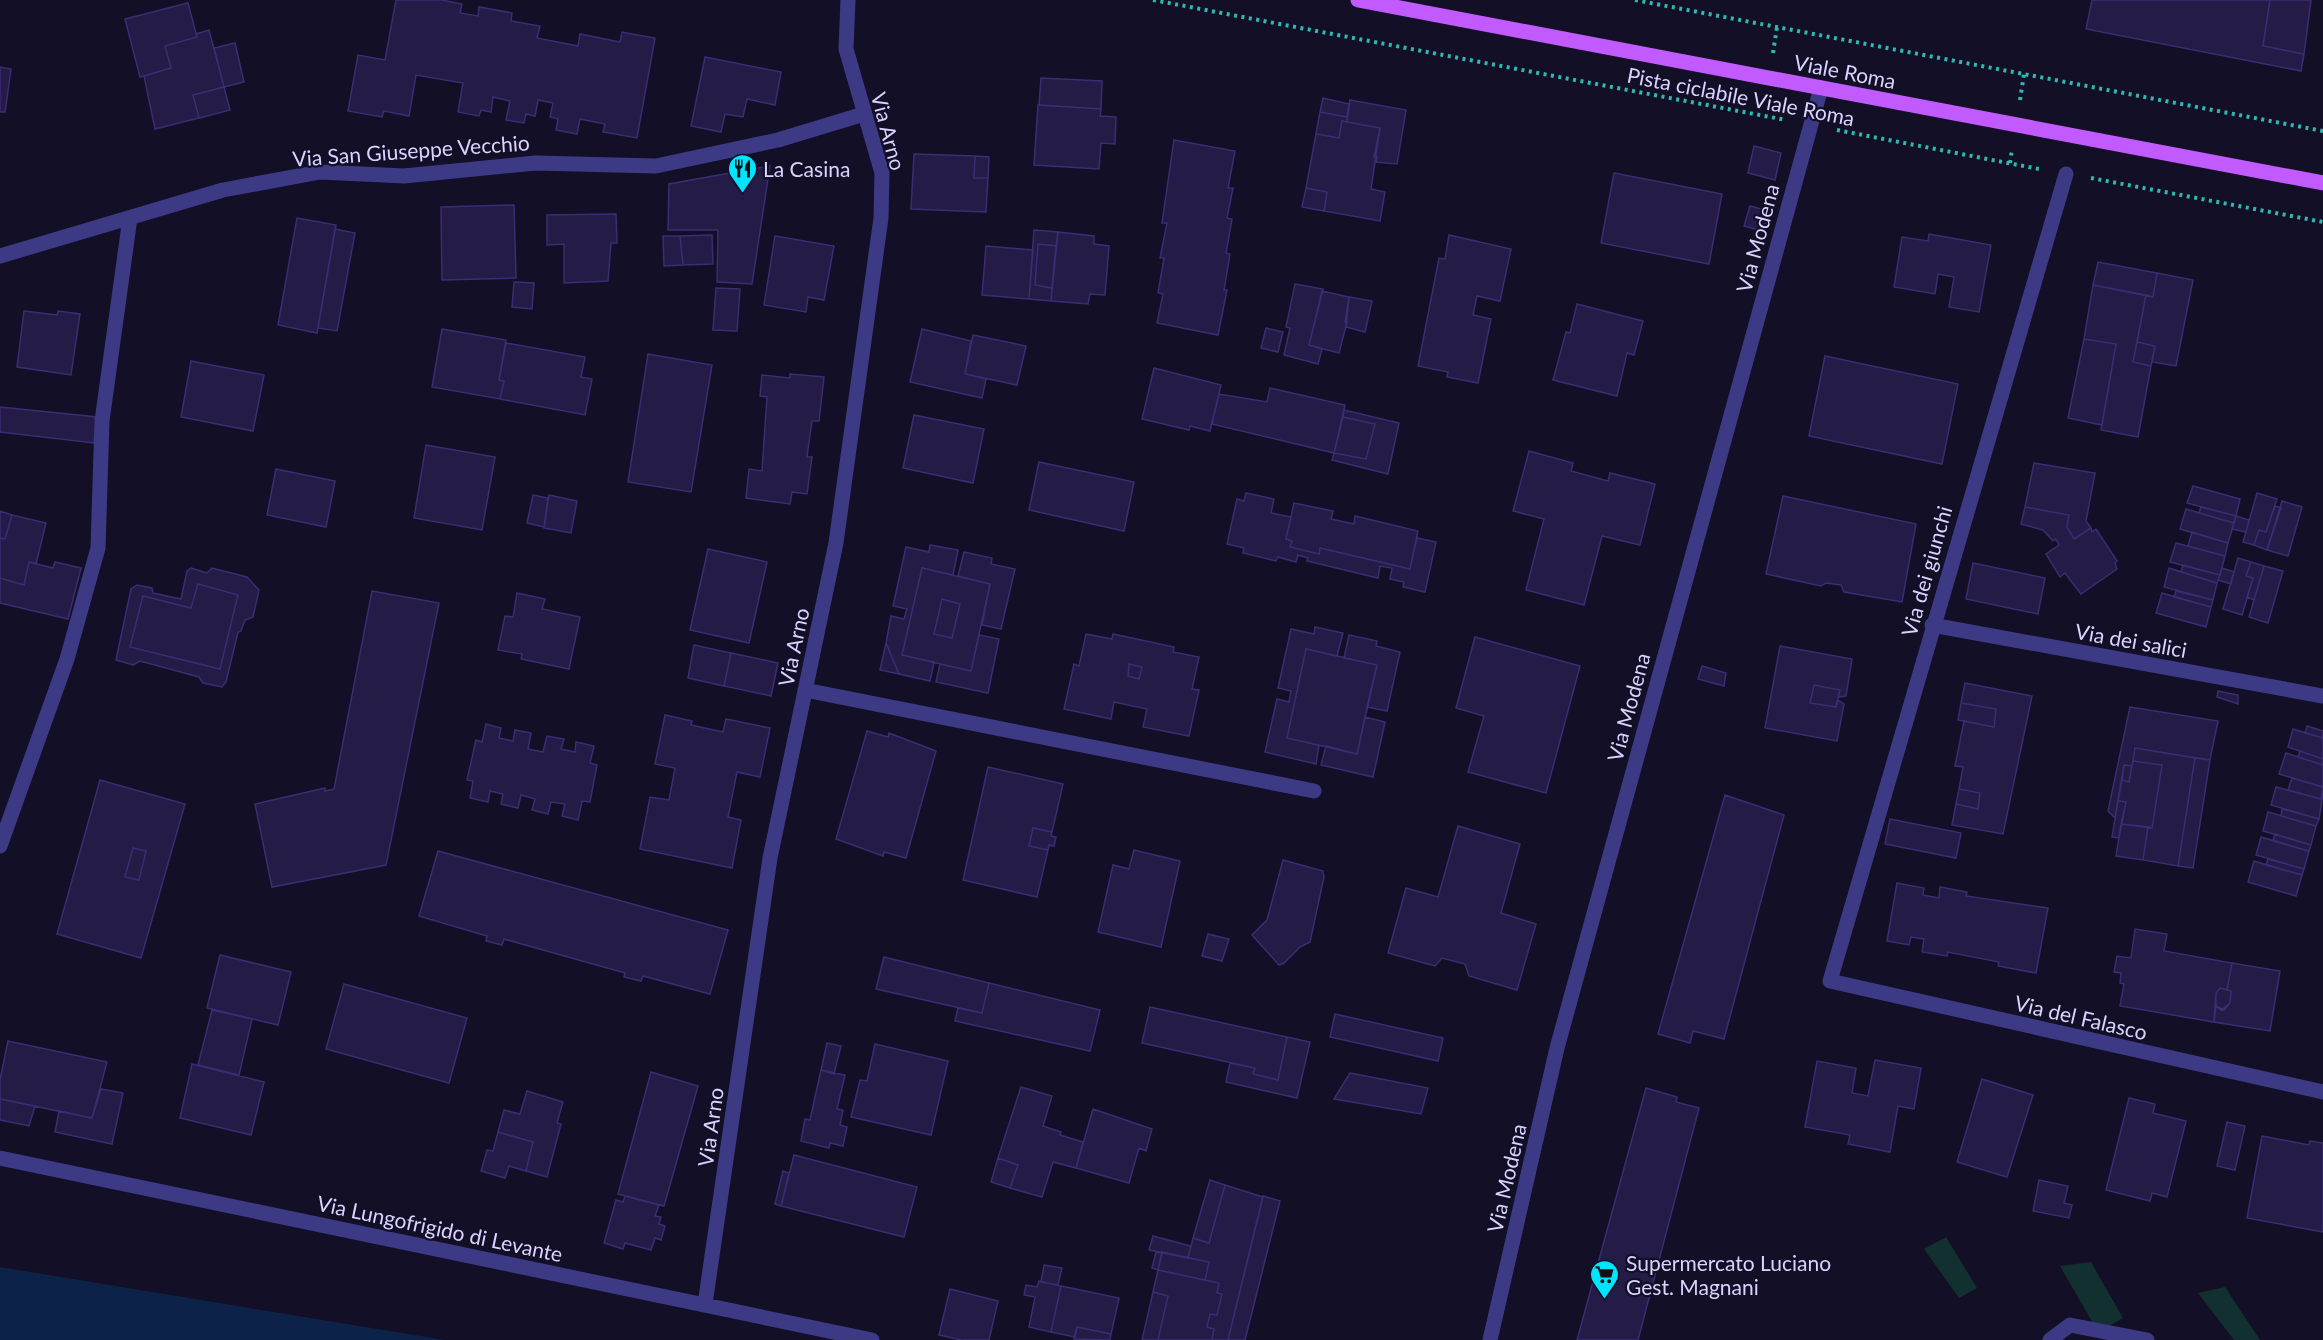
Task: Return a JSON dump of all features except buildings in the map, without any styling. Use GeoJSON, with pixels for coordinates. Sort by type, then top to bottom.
{"type":"FeatureCollection","features":[{"type":"Feature","properties":{"kind":"main road","name":"Viale Roma"},"geometry":{"type":"LineString","coordinates":[[1358,0],[2323,183]]}},
{"type":"Feature","properties":{"kind":"street","name":"Via Arno"},"geometry":{"type":"LineString","coordinates":[[705,1304],[770,858],[836,543],[881,218],[882,173],[846,49],[848,0]]}},
{"type":"Feature","properties":{"kind":"street","name":"Via Modena"},"geometry":{"type":"LineString","coordinates":[[1490,1340],[1557,1048],[1821,88]]}},
{"type":"Feature","properties":{"kind":"street","name":"Via San Giuseppe Vecchio"},"geometry":{"type":"LineString","coordinates":[[0,256],[223,190],[320,172],[404,176],[535,163],[656,165],[778,140],[864,114]]}},
{"type":"Feature","properties":{"kind":"street","name":"Via dei giunchi"},"geometry":{"type":"LineString","coordinates":[[1830,981],[1932,625],[2066,174]]}},
{"type":"Feature","properties":{"kind":"street"},"geometry":{"type":"LineString","coordinates":[[0,846],[67,659],[98,548],[102,421],[130,218]]}},
{"type":"Feature","properties":{"kind":"street","name":"Via dei salici"},"geometry":{"type":"LineString","coordinates":[[1932,625],[2323,696]]}},
{"type":"Feature","properties":{"kind":"street"},"geometry":{"type":"LineString","coordinates":[[805,690],[1314,791]]}},
{"type":"Feature","properties":{"kind":"street","name":"Via del Falasco"},"geometry":{"type":"LineString","coordinates":[[1830,981],[2323,1092]]}},
{"type":"Feature","properties":{"kind":"street","name":"Via Lungofrigido di Levante"},"geometry":{"type":"LineString","coordinates":[[0,1158],[872,1340]]}},
{"type":"Feature","properties":{"kind":"street"},"geometry":{"type":"LineString","coordinates":[[2050,1340],[2070,1325],[2147,1340]]}},
{"type":"Feature","properties":{"kind":"path","name":"Pista ciclabile Viale Roma"},"geometry":{"type":"LineString","coordinates":[[1153,0],[2323,222]]}},
{"type":"Feature","properties":{"kind":"path"},"geometry":{"type":"LineString","coordinates":[[1635,0],[2323,131]]}},
{"type":"Feature","properties":{"kind":"green space"},"geometry":{"type":"Polygon","coordinates":[[[1946,1237],[1977,1288],[1959,1298],[1924,1249],[1946,1237]]]}},
{"type":"Feature","properties":{"kind":"green space"},"geometry":{"type":"Polygon","coordinates":[[[2091,1262],[2123,1318],[2098,1332],[2060,1266],[2091,1262]]]}},
{"type":"Feature","properties":{"kind":"green space"},"geometry":{"type":"Polygon","coordinates":[[[2225,1287],[2260,1340],[2234,1340],[2198,1293],[2225,1287]]]}},
{"type":"Feature","properties":{"kind":"water"},"geometry":{"type":"Polygon","coordinates":[[[0,1267],[445,1340],[0,1340],[0,1267]]]}},
{"type":"Feature","properties":{"kind":"place","name":"La Casina"},"geometry":{"type":"Point","coordinates":[742,194]}},
{"type":"Feature","properties":{"kind":"place","name":"Supermercato Luciano Gest. Magnani"},"geometry":{"type":"Point","coordinates":[1605,1300]}}]}
